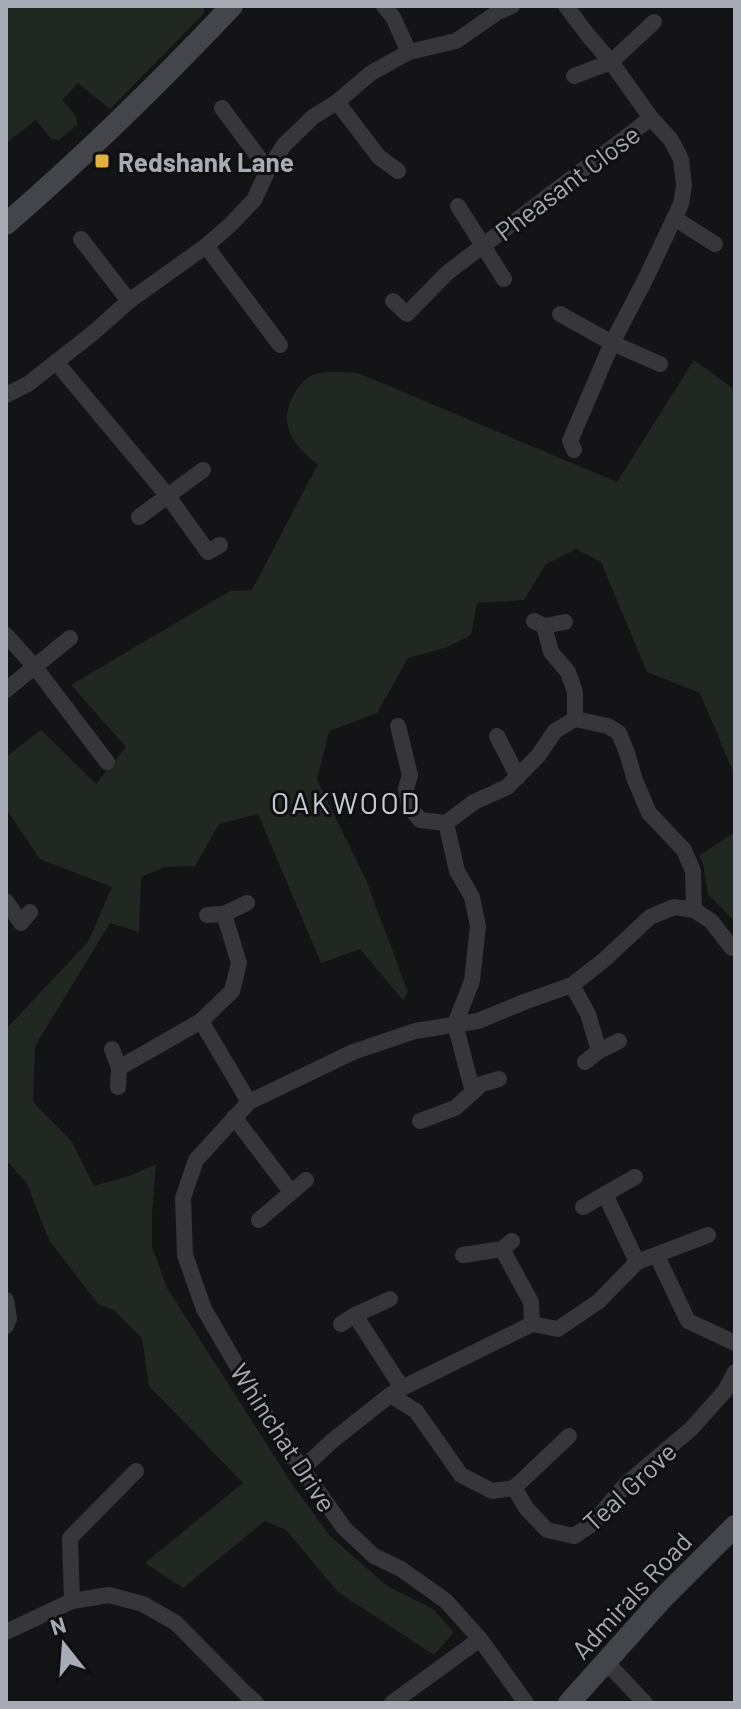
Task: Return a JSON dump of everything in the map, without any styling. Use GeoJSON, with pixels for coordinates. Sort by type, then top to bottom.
{"type":"FeatureCollection","features":[{"type":"Feature","properties":{"kind":"street"},"geometry":{"type":"LineString","coordinates":[[6,224],[109,131],[232,6]]}},
{"type":"Feature","properties":{"kind":"street"},"geometry":{"type":"LineString","coordinates":[[384,6],[393,17],[409,52]]}},
{"type":"Feature","properties":{"kind":"street"},"geometry":{"type":"LineString","coordinates":[[566,6],[671,140],[681,159],[684,186],[681,204],[612,343],[570,441],[574,450]]}},
{"type":"Feature","properties":{"kind":"street"},"geometry":{"type":"LineString","coordinates":[[6,395],[28,384],[129,301],[230,225],[254,200],[284,145],[313,117],[337,102],[371,73],[409,52],[456,41],[501,8]]}},
{"type":"Feature","properties":{"kind":"street"},"geometry":{"type":"LineString","coordinates":[[574,76],[611,62],[654,22]]}},
{"type":"Feature","properties":{"kind":"street"},"geometry":{"type":"LineString","coordinates":[[337,102],[379,157],[398,171]]}},
{"type":"Feature","properties":{"kind":"street"},"geometry":{"type":"LineString","coordinates":[[222,108],[268,170]]}},
{"type":"Feature","properties":{"kind":"street","name":"Pheasant Close"},"geometry":{"type":"LineString","coordinates":[[393,301],[407,314],[447,273],[651,118]]}},
{"type":"Feature","properties":{"kind":"street","name":"Pheasant Close"},"geometry":{"type":"LineString","coordinates":[[458,206],[504,279]]}},
{"type":"Feature","properties":{"kind":"street"},"geometry":{"type":"LineString","coordinates":[[674,218],[715,244]]}},
{"type":"Feature","properties":{"kind":"street"},"geometry":{"type":"LineString","coordinates":[[81,239],[129,301]]}},
{"type":"Feature","properties":{"kind":"street"},"geometry":{"type":"LineString","coordinates":[[206,246],[281,349]]}},
{"type":"Feature","properties":{"kind":"street"},"geometry":{"type":"LineString","coordinates":[[560,314],[612,343],[660,364]]}},
{"type":"Feature","properties":{"kind":"street"},"geometry":{"type":"LineString","coordinates":[[56,362],[167,495],[208,552],[220,545]]}},
{"type":"Feature","properties":{"kind":"street"},"geometry":{"type":"LineString","coordinates":[[139,517],[203,470]]}},
{"type":"Feature","properties":{"kind":"street"},"geometry":{"type":"LineString","coordinates":[[565,622],[539,624],[551,652],[568,672],[575,692],[575,719]]}},
{"type":"Feature","properties":{"kind":"street"},"geometry":{"type":"LineString","coordinates":[[6,635],[35,667],[107,762]]}},
{"type":"Feature","properties":{"kind":"street"},"geometry":{"type":"LineString","coordinates":[[6,690],[70,638]]}},
{"type":"Feature","properties":{"kind":"street"},"geometry":{"type":"LineString","coordinates":[[414,718],[394,725],[410,775],[406,789],[409,806],[420,820],[446,823],[474,802],[507,787],[538,756],[555,731],[575,719],[608,726],[619,733],[649,813],[684,850],[693,871],[694,910],[711,921],[732,948]]}},
{"type":"Feature","properties":{"kind":"street"},"geometry":{"type":"LineString","coordinates":[[497,736],[518,777]]}},
{"type":"Feature","properties":{"kind":"street"},"geometry":{"type":"LineString","coordinates":[[446,823],[457,871],[472,897],[478,926],[472,981],[455,1024],[473,1092]]}},
{"type":"Feature","properties":{"kind":"street"},"geometry":{"type":"LineString","coordinates":[[6,901],[21,923],[30,912]]}},
{"type":"Feature","properties":{"kind":"street"},"geometry":{"type":"LineString","coordinates":[[207,915],[224,914],[247,903]]}},
{"type":"Feature","properties":{"kind":"street","name":"Whinchat Drive"},"geometry":{"type":"LineString","coordinates":[[526,1703],[480,1639],[446,1601],[401,1569],[374,1556],[344,1528],[302,1469],[265,1414],[204,1309],[185,1255],[183,1198],[196,1160],[249,1102],[353,1052],[415,1031],[478,1021],[572,985],[650,917],[674,907],[694,910]]}},
{"type":"Feature","properties":{"kind":"street"},"geometry":{"type":"LineString","coordinates":[[119,1068],[201,1021],[232,991],[239,963],[224,914]]}},
{"type":"Feature","properties":{"kind":"street"},"geometry":{"type":"LineString","coordinates":[[572,985],[588,1014],[599,1051]]}},
{"type":"Feature","properties":{"kind":"street"},"geometry":{"type":"LineString","coordinates":[[201,1021],[249,1102]]}},
{"type":"Feature","properties":{"kind":"street"},"geometry":{"type":"LineString","coordinates":[[585,1062],[619,1041]]}},
{"type":"Feature","properties":{"kind":"street"},"geometry":{"type":"LineString","coordinates":[[112,1049],[119,1068],[118,1087]]}},
{"type":"Feature","properties":{"kind":"street"},"geometry":{"type":"LineString","coordinates":[[420,1121],[455,1108],[482,1084],[499,1079]]}},
{"type":"Feature","properties":{"kind":"street"},"geometry":{"type":"LineString","coordinates":[[234,1117],[291,1192]]}},
{"type":"Feature","properties":{"kind":"street"},"geometry":{"type":"LineString","coordinates":[[583,1207],[635,1177]]}},
{"type":"Feature","properties":{"kind":"street"},"geometry":{"type":"LineString","coordinates":[[259,1220],[306,1180]]}},
{"type":"Feature","properties":{"kind":"street"},"geometry":{"type":"LineString","coordinates":[[605,1194],[637,1262]]}},
{"type":"Feature","properties":{"kind":"street"},"geometry":{"type":"LineString","coordinates":[[302,1469],[396,1391],[532,1324],[558,1329],[599,1301],[637,1262],[708,1235]]}},
{"type":"Feature","properties":{"kind":"street"},"geometry":{"type":"LineString","coordinates":[[463,1255],[507,1245],[531,1302],[532,1324]]}},
{"type":"Feature","properties":{"kind":"street"},"geometry":{"type":"LineString","coordinates":[[657,1256],[688,1321],[735,1343]]}},
{"type":"Feature","properties":{"kind":"street"},"geometry":{"type":"LineString","coordinates":[[341,1324],[390,1299]]}},
{"type":"Feature","properties":{"kind":"street"},"geometry":{"type":"LineString","coordinates":[[6,1300],[9,1318],[6,1326]]}},
{"type":"Feature","properties":{"kind":"street"},"geometry":{"type":"LineString","coordinates":[[355,1315],[396,1391],[416,1411],[461,1475],[492,1491],[514,1488],[569,1436]]}},
{"type":"Feature","properties":{"kind":"street","name":"Teal Grove"},"geometry":{"type":"LineString","coordinates":[[514,1488],[527,1509],[547,1530],[574,1536],[592,1524],[627,1483],[691,1429],[725,1391],[735,1372]]}},
{"type":"Feature","properties":{"kind":"street"},"geometry":{"type":"LineString","coordinates":[[72,1601],[70,1538],[136,1471]]}},
{"type":"Feature","properties":{"kind":"street","name":"Admirals Road"},"geometry":{"type":"LineString","coordinates":[[569,1703],[661,1600],[735,1526]]}},
{"type":"Feature","properties":{"kind":"street"},"geometry":{"type":"LineString","coordinates":[[6,1632],[72,1601],[109,1595],[143,1604],[176,1623],[256,1703]]}},
{"type":"Feature","properties":{"kind":"street"},"geometry":{"type":"LineString","coordinates":[[392,1703],[480,1639]]}},
{"type":"Feature","properties":{"kind":"street"},"geometry":{"type":"LineString","coordinates":[[606,1662],[645,1703]]}},
{"type":"Feature","properties":{"kind":"shaded area"},"geometry":{"type":"Polygon","coordinates":[[[6,6],[204,6],[204,13],[110,109],[78,83],[62,100],[76,116],[77,125],[59,140],[51,139],[36,120],[6,143],[6,6]]]}},
{"type":"Feature","properties":{"kind":"shaded area"},"geometry":{"type":"Polygon","coordinates":[[[694,360],[735,390],[735,776],[700,693],[647,672],[601,562],[576,549],[546,564],[524,600],[477,603],[471,635],[445,648],[408,658],[377,713],[329,731],[317,780],[366,880],[408,992],[403,1000],[360,949],[321,963],[258,814],[219,824],[195,866],[165,867],[141,877],[139,932],[110,923],[35,1046],[33,1102],[72,1142],[94,1186],[156,1164],[152,1247],[167,1288],[292,1484],[329,1535],[387,1586],[433,1609],[454,1632],[434,1655],[338,1592],[286,1530],[265,1521],[183,1588],[145,1563],[243,1483],[149,1386],[142,1338],[114,1310],[98,1304],[49,1240],[26,1182],[6,1160],[6,1029],[88,942],[112,887],[40,859],[6,809],[6,757],[41,730],[96,784],[126,747],[71,685],[230,591],[252,590],[318,464],[294,441],[287,423],[290,402],[309,377],[325,372],[358,373],[617,482],[694,360]]]}},
{"type":"Feature","properties":{"kind":"shaded area"},"geometry":{"type":"Polygon","coordinates":[[[735,832],[735,921],[708,894],[699,856],[735,832]]]}},
{"type":"Feature","properties":{"kind":"place","name":"Redshank Lane"},"geometry":{"type":"Point","coordinates":[102,161]}},
{"type":"Feature","properties":{"kind":"district","name":"OAKWOOD"},"geometry":{"type":"Point","coordinates":[346,802]}}]}
